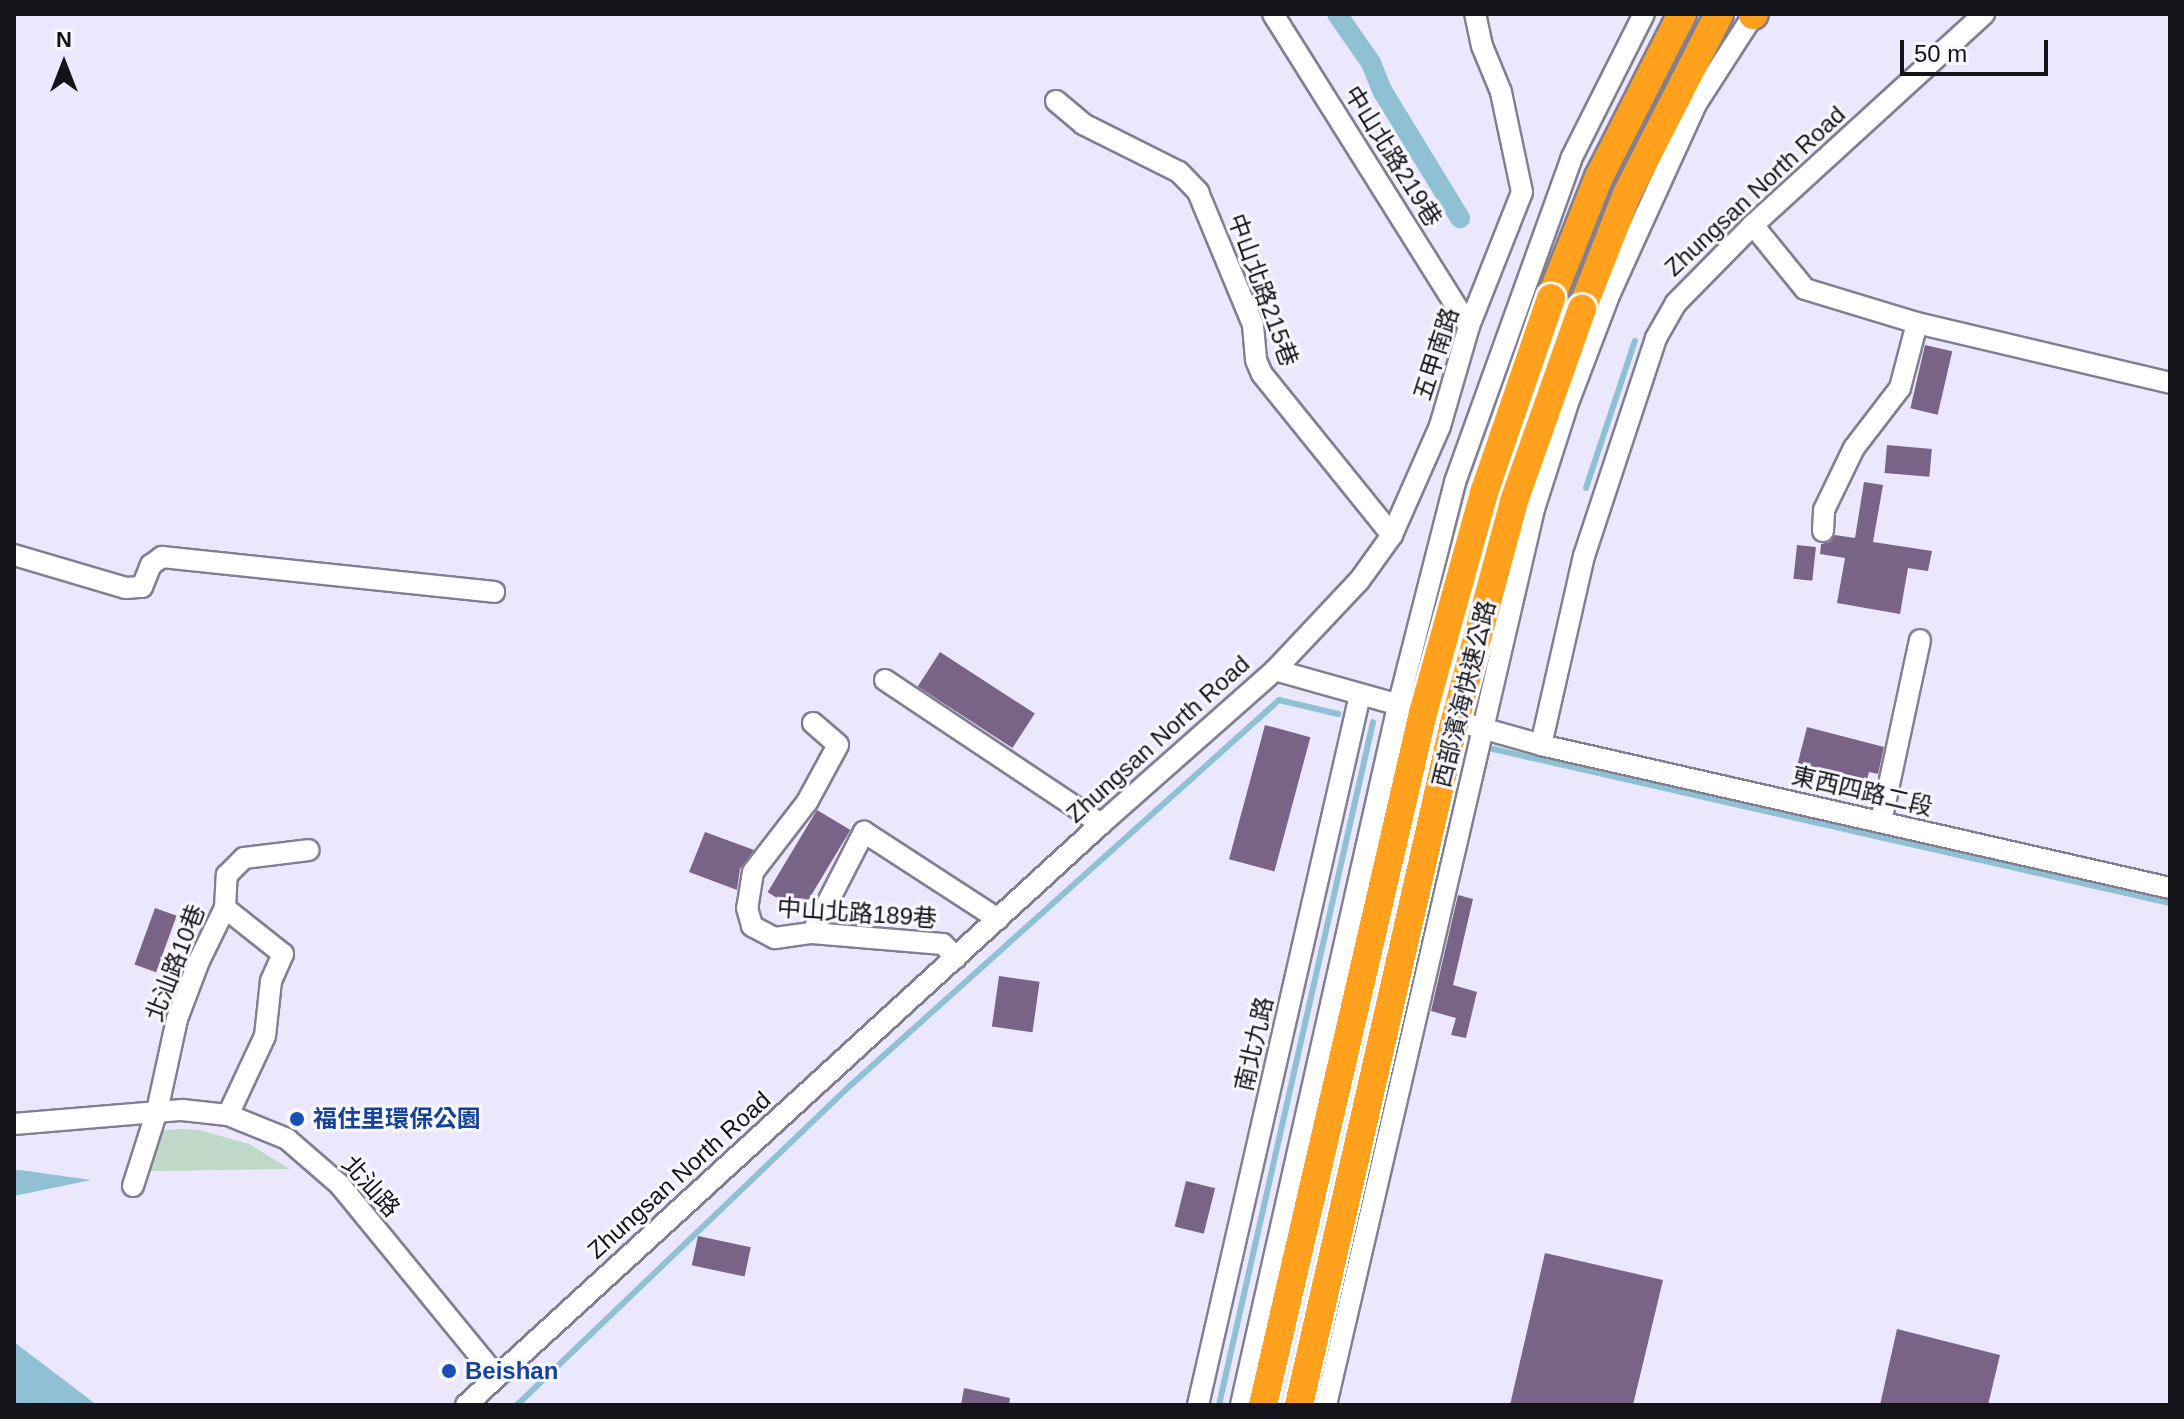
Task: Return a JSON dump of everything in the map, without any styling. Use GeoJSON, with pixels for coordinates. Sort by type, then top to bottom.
{"type":"FeatureCollection","features":[{"type":"Feature","properties":{"kind":"highway","name":"西部濱海快速公路"},"geometry":{"type":"LineString","coordinates":[[1263,1405],[1423,713],[1485,490],[1551,298],[1599,177],[1682,14]]}},
{"type":"Feature","properties":{"kind":"highway","name":"西部濱海快速公路"},"geometry":{"type":"LineString","coordinates":[[1299,1405],[1454,724],[1514,501],[1582,309],[1627,194],[1719,14]]}},
{"type":"Feature","properties":{"kind":"street","name":"中山北路219巷"},"geometry":{"type":"LineString","coordinates":[[1273,14],[1469,326]]}},
{"type":"Feature","properties":{"kind":"street","name":"五甲南路"},"geometry":{"type":"LineString","coordinates":[[1275,670],[1359,581],[1392,535],[1440,426],[1469,326],[1522,192],[1501,92],[1482,46],[1475,14]]}},
{"type":"Feature","properties":{"kind":"street"},"geometry":{"type":"LineString","coordinates":[[1241,1405],[1398,706],[1461,467],[1571,159],[1644,14]]}},
{"type":"Feature","properties":{"kind":"street"},"geometry":{"type":"LineString","coordinates":[[1326,1405],[1534,509],[1568,403],[1610,293],[1696,104],[1754,14]]}},
{"type":"Feature","properties":{"kind":"street","name":"Zhungsan North Road"},"geometry":{"type":"LineString","coordinates":[[466,1405],[1101,824],[1275,670],[1541,745],[1584,556],[1656,338],[1676,303],[1753,225],[1984,14]]}},
{"type":"Feature","properties":{"kind":"street","name":"中山北路215巷"},"geometry":{"type":"LineString","coordinates":[[1056,101],[1083,124],[1179,172],[1198,192],[1253,325],[1256,360],[1262,374],[1392,535]]}},
{"type":"Feature","properties":{"kind":"street"},"geometry":{"type":"LineString","coordinates":[[1753,225],[1805,289],[1917,323],[2170,383]]}},
{"type":"Feature","properties":{"kind":"street"},"geometry":{"type":"LineString","coordinates":[[1823,531],[1824,510],[1854,448],[1900,388],[1917,323]]}},
{"type":"Feature","properties":{"kind":"street"},"geometry":{"type":"LineString","coordinates":[[14,555],[126,588],[142,587],[151,565],[162,557],[494,592]]}},
{"type":"Feature","properties":{"kind":"street"},"geometry":{"type":"LineString","coordinates":[[1881,822],[1920,640]]}},
{"type":"Feature","properties":{"kind":"street"},"geometry":{"type":"LineString","coordinates":[[885,680],[1101,824]]}},
{"type":"Feature","properties":{"kind":"street","name":"南北九路"},"geometry":{"type":"LineString","coordinates":[[1198,1405],[1360,695]]}},
{"type":"Feature","properties":{"kind":"street","name":"中山北路189巷"},"geometry":{"type":"LineString","coordinates":[[813,723],[838,745],[807,802],[753,872],[747,908],[752,926],[775,938],[812,933],[943,944],[956,958]]}},
{"type":"Feature","properties":{"kind":"street","name":"東西四路二段"},"geometry":{"type":"LineString","coordinates":[[1541,745],[2170,888]]}},
{"type":"Feature","properties":{"kind":"street"},"geometry":{"type":"LineString","coordinates":[[812,933],[864,832],[998,919]]}},
{"type":"Feature","properties":{"kind":"street","name":"北汕路10巷"},"geometry":{"type":"LineString","coordinates":[[133,1186],[157,1111],[177,1019],[199,961],[225,908],[227,875],[244,858],[309,850]]}},
{"type":"Feature","properties":{"kind":"street"},"geometry":{"type":"LineString","coordinates":[[225,908],[283,954],[271,981],[265,1036],[228,1115]]}},
{"type":"Feature","properties":{"kind":"street","name":"北汕路"},"geometry":{"type":"LineString","coordinates":[[14,1124],[157,1111],[228,1115],[287,1139],[339,1184],[497,1377]]}},
{"type":"Feature","properties":{"kind":"green space"},"geometry":{"type":"Polygon","coordinates":[[[199,1130],[249,1144],[290,1169],[148,1171],[156,1131],[199,1130]]]}},
{"type":"Feature","properties":{"kind":"water"},"geometry":{"type":"Polygon","coordinates":[[[14,1170],[20,1170],[91,1180],[14,1196],[14,1170]]]}},
{"type":"Feature","properties":{"kind":"water"},"geometry":{"type":"Polygon","coordinates":[[[14,1342],[97,1405],[14,1405],[14,1342]]]}},
{"type":"Feature","properties":{"kind":"building"},"geometry":{"type":"Polygon","coordinates":[[[1925,345],[1952,351],[1938,415],[1910,408],[1925,345]]]}},
{"type":"Feature","properties":{"kind":"building"},"geometry":{"type":"Polygon","coordinates":[[[1887,445],[1932,449],[1929,477],[1885,473],[1887,445]]]}},
{"type":"Feature","properties":{"kind":"building"},"geometry":{"type":"Polygon","coordinates":[[[1864,482],[1883,485],[1873,542],[1932,551],[1928,571],[1908,568],[1900,614],[1837,603],[1845,558],[1820,554],[1821,544],[1830,542],[1835,535],[1855,538],[1864,482]]]}},
{"type":"Feature","properties":{"kind":"building"},"geometry":{"type":"Polygon","coordinates":[[[1797,545],[1816,547],[1812,581],[1793,579],[1797,545]]]}},
{"type":"Feature","properties":{"kind":"building"},"geometry":{"type":"Polygon","coordinates":[[[940,652],[1035,714],[1012,748],[918,686],[940,652]]]}},
{"type":"Feature","properties":{"kind":"building"},"geometry":{"type":"Polygon","coordinates":[[[1265,725],[1310,737],[1274,871],[1229,859],[1265,725]]]}},
{"type":"Feature","properties":{"kind":"building"},"geometry":{"type":"Polygon","coordinates":[[[1807,727],[1884,747],[1878,774],[1869,772],[1864,792],[1795,774],[1807,727]]]}},
{"type":"Feature","properties":{"kind":"building"},"geometry":{"type":"Polygon","coordinates":[[[817,810],[850,830],[801,912],[768,892],[817,810]]]}},
{"type":"Feature","properties":{"kind":"building"},"geometry":{"type":"Polygon","coordinates":[[[705,832],[754,850],[740,869],[737,890],[689,872],[705,832]]]}},
{"type":"Feature","properties":{"kind":"building"},"geometry":{"type":"Polygon","coordinates":[[[1458,895],[1473,899],[1453,985],[1477,992],[1466,1038],[1451,1035],[1456,1018],[1431,1011],[1458,895]]]}},
{"type":"Feature","properties":{"kind":"building"},"geometry":{"type":"Polygon","coordinates":[[[155,908],[177,916],[156,972],[134,964],[155,908]]]}},
{"type":"Feature","properties":{"kind":"building"},"geometry":{"type":"Polygon","coordinates":[[[999,976],[1040,982],[1033,1032],[992,1027],[999,976]]]}},
{"type":"Feature","properties":{"kind":"building"},"geometry":{"type":"Polygon","coordinates":[[[1186,1181],[1215,1188],[1204,1234],[1175,1227],[1186,1181]]]}},
{"type":"Feature","properties":{"kind":"building"},"geometry":{"type":"Polygon","coordinates":[[[698,1236],[751,1247],[745,1277],[692,1265],[698,1236]]]}},
{"type":"Feature","properties":{"kind":"building"},"geometry":{"type":"Polygon","coordinates":[[[1545,1253],[1663,1280],[1633,1405],[1510,1405],[1545,1253]]]}},
{"type":"Feature","properties":{"kind":"building"},"geometry":{"type":"Polygon","coordinates":[[[1897,1329],[2000,1355],[1988,1405],[1880,1405],[1897,1329]]]}},
{"type":"Feature","properties":{"kind":"building"},"geometry":{"type":"Polygon","coordinates":[[[964,1388],[1010,1398],[1009,1405],[961,1405],[964,1388]]]}},
{"type":"Feature","properties":{"kind":"waterway"},"geometry":{"type":"LineString","coordinates":[[1337,14],[1371,63],[1383,92],[1460,218]]}},
{"type":"Feature","properties":{"kind":"waterway"},"geometry":{"type":"LineString","coordinates":[[1586,488],[1635,341]]}},
{"type":"Feature","properties":{"kind":"waterway"},"geometry":{"type":"LineString","coordinates":[[517,1405],[852,1084],[1279,700],[1338,714]]}},
{"type":"Feature","properties":{"kind":"waterway"},"geometry":{"type":"LineString","coordinates":[[1219,1405],[1373,722]]}},
{"type":"Feature","properties":{"kind":"waterway"},"geometry":{"type":"LineString","coordinates":[[1493,749],[2170,903]]}},
{"type":"Feature","properties":{"kind":"place","name":"福住里環保公園"},"geometry":{"type":"Point","coordinates":[297,1119]}},
{"type":"Feature","properties":{"kind":"place","name":"Beishan"},"geometry":{"type":"Point","coordinates":[449,1371]}}]}
